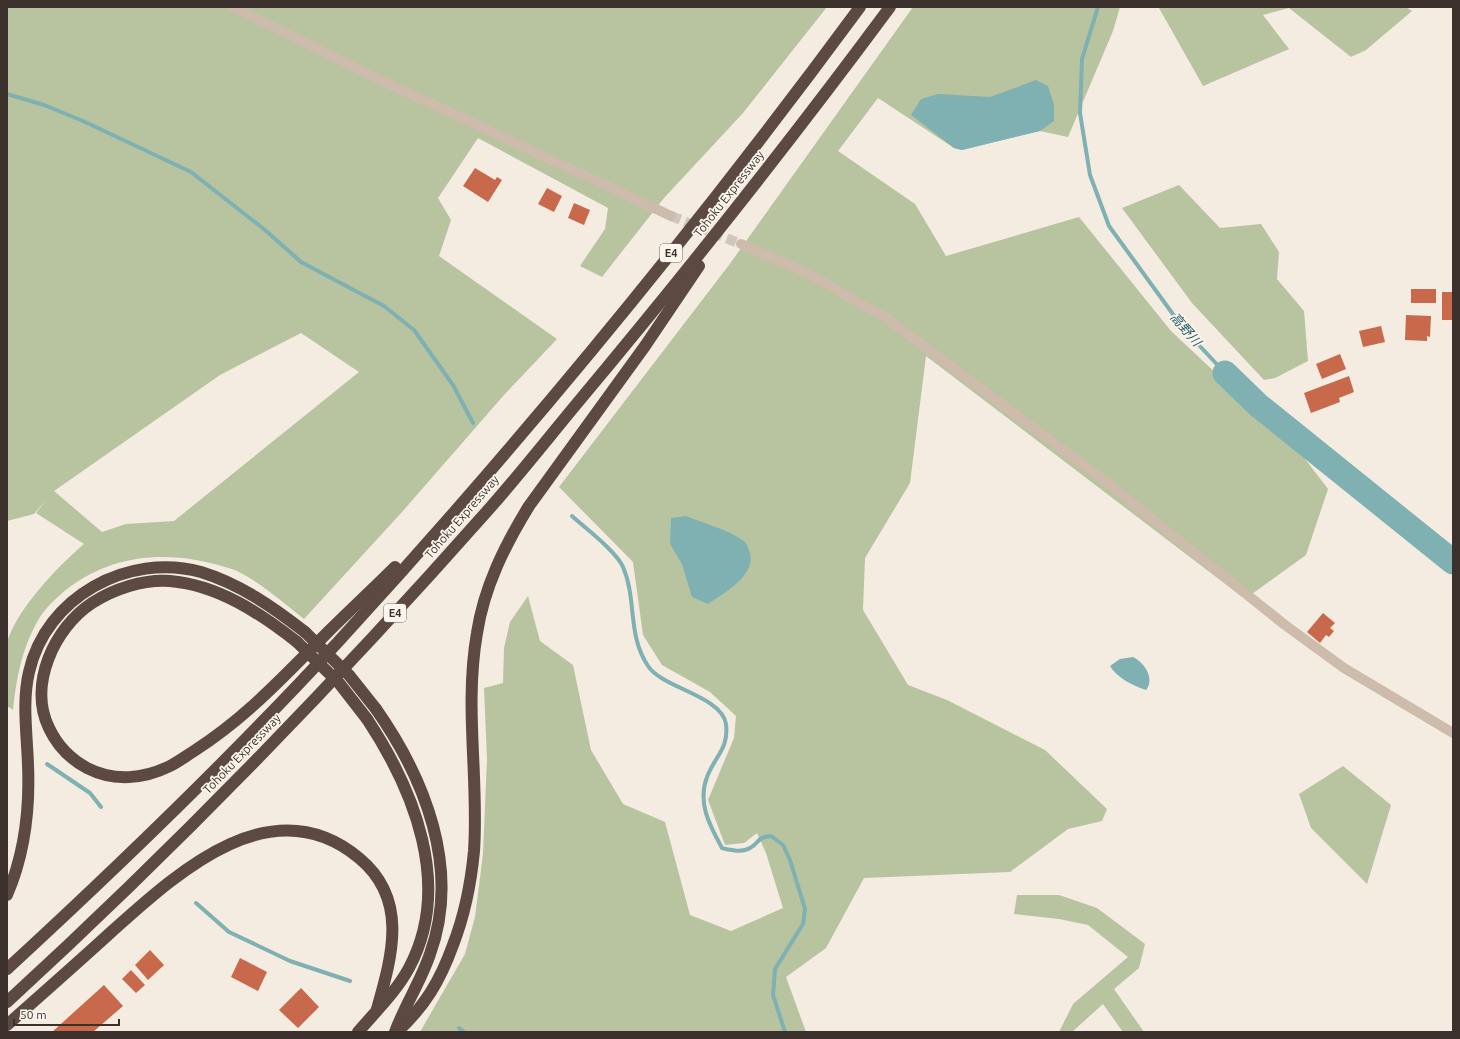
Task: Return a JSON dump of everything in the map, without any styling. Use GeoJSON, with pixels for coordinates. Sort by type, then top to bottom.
{"type":"FeatureCollection","features":[{"type":"Feature","properties":{"kind":"highway","name":"Tohoku Expressway"},"geometry":{"type":"LineString","coordinates":[[7,969],[119,865],[278,705],[343,636],[472,491],[658,268],[860,7]]}},
{"type":"Feature","properties":{"kind":"highway","name":"Tohoku Expressway"},"geometry":{"type":"LineString","coordinates":[[7,1002],[140,878],[353,660],[491,507],[632,338],[749,192],[890,7]]}},
{"type":"Feature","properties":{"kind":"highway"},"geometry":{"type":"LineString","coordinates":[[396,1032],[415,1015],[442,974],[460,927],[467,902],[474,850],[471,736],[472,677],[477,632],[491,580],[514,531],[529,506],[645,346],[749,192]]}},
{"type":"Feature","properties":{"kind":"highway"},"geometry":{"type":"LineString","coordinates":[[358,1032],[377,1009],[396,990],[410,967],[423,928],[428,887],[420,825],[412,802],[394,762],[368,719],[339,683],[297,642],[250,608],[213,591],[169,581],[148,582],[128,586],[91,603],[75,617],[62,634],[51,653],[44,672],[42,705],[46,721],[53,736],[77,763],[94,772],[114,777],[134,777],[153,773],[171,766],[232,725],[271,691],[328,632],[472,491]]}},
{"type":"Feature","properties":{"kind":"highway"},"geometry":{"type":"LineString","coordinates":[[7,896],[22,854],[28,824],[29,795],[26,711],[29,671],[44,636],[67,605],[91,587],[121,573],[162,567],[200,572],[241,588],[266,602],[305,632],[349,675],[376,709],[408,758],[420,784],[434,826],[441,870],[439,914],[430,954],[396,1032]]}},
{"type":"Feature","properties":{"kind":"highway"},"geometry":{"type":"LineString","coordinates":[[7,1024],[147,901],[198,861],[240,840],[264,833],[284,831],[306,832],[328,838],[346,847],[375,875],[382,887],[390,905],[393,942],[377,1009]]}},
{"type":"Feature","properties":{"kind":"street"},"geometry":{"type":"LineString","coordinates":[[232,7],[402,90],[671,216]]}},
{"type":"Feature","properties":{"kind":"street"},"geometry":{"type":"LineString","coordinates":[[741,244],[807,273],[886,318],[1105,481],[1285,625],[1344,668],[1453,733]]}},
{"type":"Feature","properties":{"kind":"green space"},"geometry":{"type":"Polygon","coordinates":[[[7,7],[827,7],[743,113],[664,198],[602,277],[580,266],[605,229],[608,208],[478,138],[438,198],[451,220],[439,256],[557,339],[504,395],[402,512],[304,619],[250,578],[232,569],[211,563],[168,557],[126,561],[105,567],[86,576],[67,589],[50,604],[40,617],[27,643],[18,676],[13,710],[7,706],[6,664],[7,642],[12,629],[29,602],[51,576],[84,544],[36,513],[46,500],[34,514],[7,521],[7,7]],[[301,333],[220,375],[54,491],[102,532],[126,524],[174,521],[359,372],[301,333]]]}},
{"type":"Feature","properties":{"kind":"green space"},"geometry":{"type":"Polygon","coordinates":[[[913,7],[1120,7],[1113,31],[1068,137],[1040,131],[962,150],[954,148],[878,98],[838,151],[915,204],[946,256],[1079,217],[1171,331],[1299,451],[1328,489],[1306,555],[1245,599],[926,356],[910,483],[865,558],[863,610],[908,685],[947,700],[1045,750],[1107,809],[1102,821],[1068,829],[1010,872],[864,878],[826,948],[786,977],[806,1032],[420,1032],[465,954],[475,917],[483,854],[487,759],[484,688],[503,683],[504,648],[510,622],[528,596],[540,641],[573,665],[591,750],[623,804],[665,822],[690,915],[731,931],[783,908],[766,853],[757,833],[744,843],[725,845],[708,800],[734,738],[736,716],[710,692],[662,665],[643,635],[633,562],[559,487],[729,265],[913,7]]]}},
{"type":"Feature","properties":{"kind":"green space"},"geometry":{"type":"Polygon","coordinates":[[[1406,7],[1412,11],[1366,50],[1351,57],[1289,8],[1263,15],[1289,49],[1203,86],[1159,8],[1406,7]]]}},
{"type":"Feature","properties":{"kind":"green space"},"geometry":{"type":"Polygon","coordinates":[[[1179,185],[1220,228],[1261,224],[1279,252],[1277,279],[1304,311],[1308,361],[1275,378],[1264,380],[1192,303],[1122,208],[1179,185]]]}},
{"type":"Feature","properties":{"kind":"green space"},"geometry":{"type":"Polygon","coordinates":[[[1343,766],[1391,805],[1367,884],[1311,828],[1299,794],[1343,766]]]}},
{"type":"Feature","properties":{"kind":"green space"},"geometry":{"type":"Polygon","coordinates":[[[1017,895],[1059,895],[1097,908],[1145,944],[1139,968],[1114,989],[1144,1032],[1123,1032],[1103,1004],[1072,1032],[1059,1032],[1073,1004],[1128,957],[1088,925],[1059,919],[1014,914],[1017,895]]]}},
{"type":"Feature","properties":{"kind":"water"},"geometry":{"type":"Polygon","coordinates":[[[1036,80],[1048,86],[1054,105],[1054,121],[1040,131],[962,150],[954,148],[911,115],[921,99],[938,94],[990,97],[1036,80]]]}},
{"type":"Feature","properties":{"kind":"water"},"geometry":{"type":"Polygon","coordinates":[[[686,516],[732,534],[745,542],[749,550],[751,559],[745,575],[731,588],[708,604],[692,597],[682,564],[670,544],[671,518],[686,516]]]}},
{"type":"Feature","properties":{"kind":"water"},"geometry":{"type":"Polygon","coordinates":[[[1133,657],[1145,667],[1149,676],[1149,686],[1146,690],[1125,681],[1116,674],[1110,666],[1120,659],[1133,657]]]}},
{"type":"Feature","properties":{"kind":"building"},"geometry":{"type":"Polygon","coordinates":[[[475,168],[495,180],[497,177],[502,180],[488,202],[463,186],[475,168]]]}},
{"type":"Feature","properties":{"kind":"building"},"geometry":{"type":"Polygon","coordinates":[[[547,188],[562,196],[554,212],[538,204],[547,188]]]}},
{"type":"Feature","properties":{"kind":"building"},"geometry":{"type":"Polygon","coordinates":[[[574,203],[590,210],[584,225],[568,218],[574,203]]]}},
{"type":"Feature","properties":{"kind":"building"},"geometry":{"type":"Polygon","coordinates":[[[1411,289],[1436,289],[1436,303],[1411,303],[1411,289]]]}},
{"type":"Feature","properties":{"kind":"building"},"geometry":{"type":"Polygon","coordinates":[[[1442,292],[1453,292],[1453,320],[1442,320],[1442,292]]]}},
{"type":"Feature","properties":{"kind":"building"},"geometry":{"type":"Polygon","coordinates":[[[1406,315],[1431,316],[1430,337],[1427,336],[1427,341],[1405,340],[1406,315]]]}},
{"type":"Feature","properties":{"kind":"building"},"geometry":{"type":"Polygon","coordinates":[[[1381,326],[1385,342],[1363,347],[1359,331],[1381,326]]]}},
{"type":"Feature","properties":{"kind":"building"},"geometry":{"type":"Polygon","coordinates":[[[1340,354],[1346,369],[1322,379],[1316,364],[1340,354]]]}},
{"type":"Feature","properties":{"kind":"building"},"geometry":{"type":"Polygon","coordinates":[[[1349,376],[1354,392],[1339,398],[1340,402],[1311,413],[1304,393],[1349,376]]]}},
{"type":"Feature","properties":{"kind":"building"},"geometry":{"type":"Polygon","coordinates":[[[1323,613],[1335,623],[1330,628],[1334,631],[1329,637],[1326,635],[1320,643],[1307,632],[1323,613]]]}},
{"type":"Feature","properties":{"kind":"building"},"geometry":{"type":"Polygon","coordinates":[[[150,950],[164,965],[148,980],[135,965],[150,950]]]}},
{"type":"Feature","properties":{"kind":"building"},"geometry":{"type":"Polygon","coordinates":[[[240,958],[267,972],[258,991],[231,977],[240,958]]]}},
{"type":"Feature","properties":{"kind":"building"},"geometry":{"type":"Polygon","coordinates":[[[131,970],[145,985],[136,993],[122,979],[131,970]]]}},
{"type":"Feature","properties":{"kind":"building"},"geometry":{"type":"Polygon","coordinates":[[[104,985],[123,1006],[93,1032],[52,1032],[104,985]]]}},
{"type":"Feature","properties":{"kind":"building"},"geometry":{"type":"Polygon","coordinates":[[[301,988],[319,1007],[298,1028],[279,1010],[301,988]]]}},
{"type":"Feature","properties":{"kind":"waterway","name":"高野川"},"geometry":{"type":"LineString","coordinates":[[1098,7],[1082,59],[1080,113],[1090,175],[1109,226],[1183,328],[1225,373]]}},
{"type":"Feature","properties":{"kind":"waterway"},"geometry":{"type":"LineString","coordinates":[[7,94],[44,105],[83,121],[191,172],[265,230],[301,262],[384,306],[414,330],[453,385],[473,423]]}},
{"type":"Feature","properties":{"kind":"waterway","name":"高野川"},"geometry":{"type":"LineString","coordinates":[[1225,373],[1258,405],[1453,562]]}},
{"type":"Feature","properties":{"kind":"waterway"},"geometry":{"type":"LineString","coordinates":[[572,516],[600,540],[614,554],[623,567],[630,592],[637,642],[641,654],[648,666],[655,674],[703,699],[714,706],[722,714],[726,724],[725,740],[721,752],[707,777],[703,796],[709,823],[722,848],[736,851],[747,850],[760,839],[771,836],[783,845],[790,860],[805,909],[803,924],[775,969],[773,995],[785,1032]]}},
{"type":"Feature","properties":{"kind":"waterway"},"geometry":{"type":"LineString","coordinates":[[47,764],[90,793],[101,807]]}},
{"type":"Feature","properties":{"kind":"waterway"},"geometry":{"type":"LineString","coordinates":[[196,903],[229,932],[290,961],[350,981]]}},
{"type":"Feature","properties":{"kind":"waterway"},"geometry":{"type":"LineString","coordinates":[[459,1028],[464,1032]]}},
{"type":"Feature","properties":{"kind":"tunnel"},"geometry":{"type":"LineString","coordinates":[[671,216],[741,244]]}}]}
